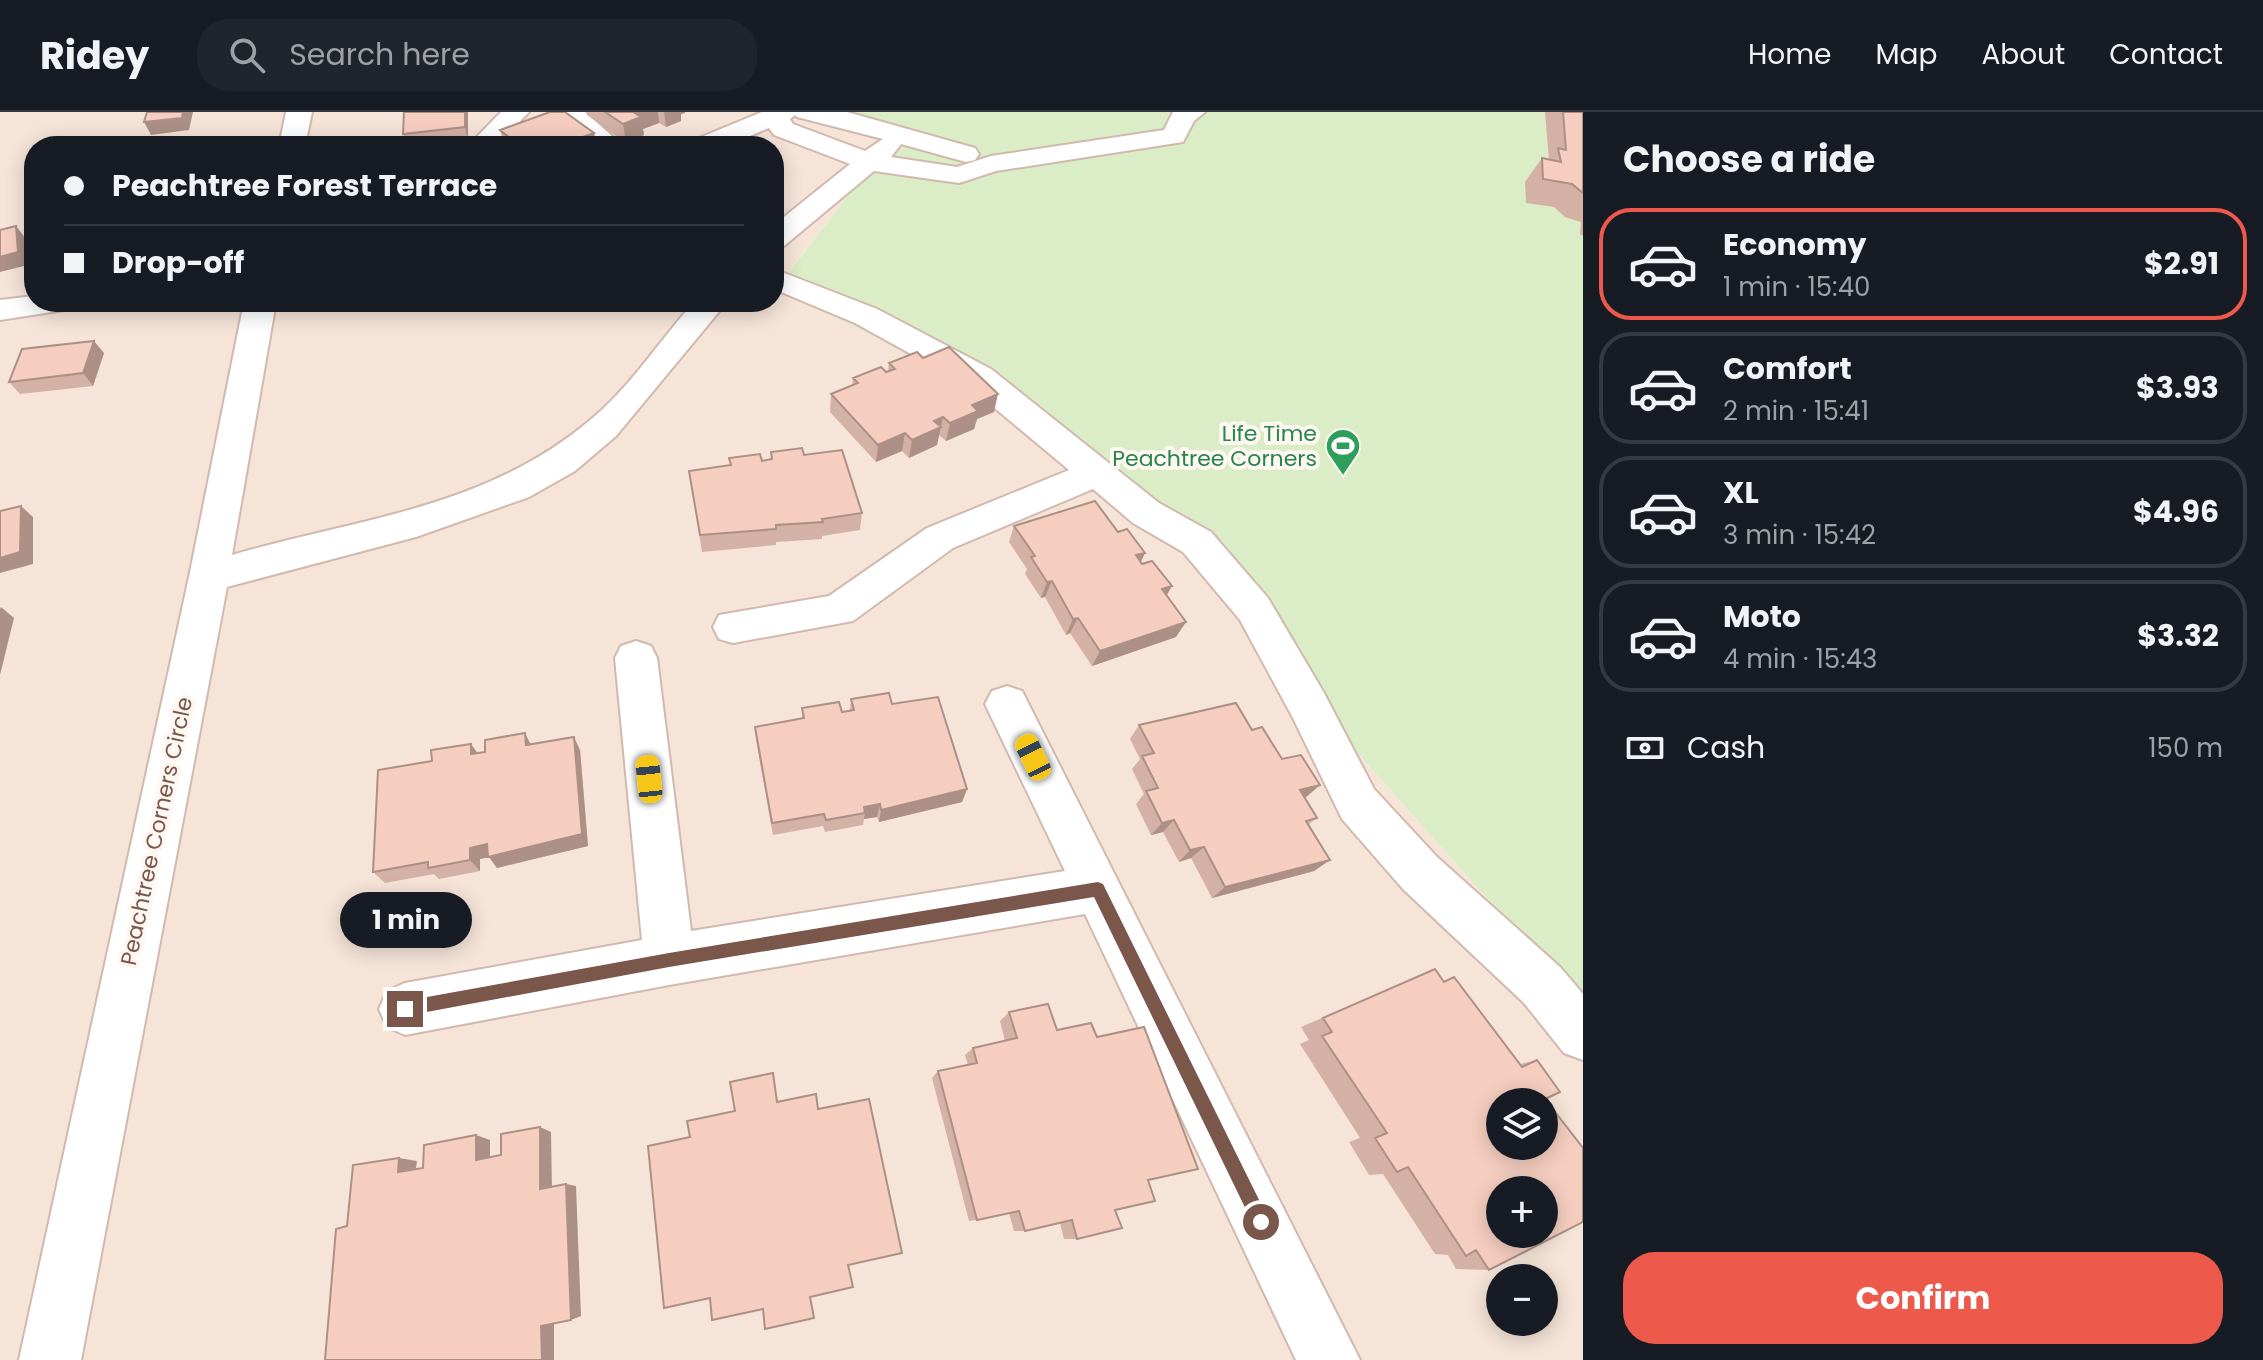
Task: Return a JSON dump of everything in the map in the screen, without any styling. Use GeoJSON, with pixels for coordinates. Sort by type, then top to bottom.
{"type":"FeatureCollection","features":[{"type":"Feature","properties":{"kind":"street"},"geometry":{"type":"LineString","coordinates":[[294,136],[299,112]]}},
{"type":"Feature","properties":{"kind":"street"},"geometry":{"type":"LineString","coordinates":[[491,136],[516,112]]}},
{"type":"Feature","properties":{"kind":"street"},"geometry":{"type":"LineString","coordinates":[[569,112],[598,136]]}},
{"type":"Feature","properties":{"kind":"street"},"geometry":{"type":"LineString","coordinates":[[806,112],[908,123],[991,164]]}},
{"type":"Feature","properties":{"kind":"street"},"geometry":{"type":"LineString","coordinates":[[727,136],[779,114],[783,129],[869,162],[959,175],[991,164],[1174,136],[1183,116],[1192,112]]}},
{"type":"Feature","properties":{"kind":"street"},"geometry":{"type":"LineString","coordinates":[[784,232],[869,162],[908,123]]}},
{"type":"Feature","properties":{"kind":"street"},"geometry":{"type":"LineString","coordinates":[[784,282],[866,316],[979,377],[1146,513],[1197,542],[1254,609],[1309,706],[1358,804],[1420,873],[1542,985],[1583,1034]]}},
{"type":"Feature","properties":{"kind":"street"},"geometry":{"type":"LineString","coordinates":[[0,310],[24,307]]}},
{"type":"Feature","properties":{"kind":"street","name":"Peachtree Corners Circle"},"geometry":{"type":"LineString","coordinates":[[50,1360],[209,577],[258,312]]}},
{"type":"Feature","properties":{"kind":"street"},"geometry":{"type":"LineString","coordinates":[[209,577],[249,564],[459,512],[545,474],[604,428],[703,312]]}},
{"type":"Feature","properties":{"kind":"street"},"geometry":{"type":"LineString","coordinates":[[733,627],[839,610],[940,538],[1099,472]]}},
{"type":"Feature","properties":{"kind":"street"},"geometry":{"type":"LineString","coordinates":[[636,658],[669,960]]}},
{"type":"Feature","properties":{"kind":"street"},"geometry":{"type":"LineString","coordinates":[[1007,704],[1329,1360]]}},
{"type":"Feature","properties":{"kind":"street"},"geometry":{"type":"LineString","coordinates":[[405,1009],[669,960],[1098,889]]}},
{"type":"Feature","properties":{"kind":"shaded area"},"geometry":{"type":"Polygon","coordinates":[[[0,112],[896,112],[873,163],[784,277],[784,136],[24,136],[24,312],[784,312],[784,293],[1001,394],[1203,561],[1286,673],[1583,1006],[1583,1360],[0,1360],[0,112]]]}},
{"type":"Feature","properties":{"kind":"green space","name":"Life Time Peachtree Corners"},"geometry":{"type":"Polygon","coordinates":[[[840,112],[1583,112],[1583,1006],[1286,673],[1203,560],[1001,394],[784,294],[784,278],[873,163],[890,126],[840,112]]]}},
{"type":"Feature","properties":{"kind":"building"},"geometry":{"type":"Polygon","coordinates":[[[147,112],[183,112],[182,118],[144,122],[147,112]]]}},
{"type":"Feature","properties":{"kind":"building"},"geometry":{"type":"Polygon","coordinates":[[[404,112],[465,112],[465,127],[403,134],[404,112]]]}},
{"type":"Feature","properties":{"kind":"building"},"geometry":{"type":"Polygon","coordinates":[[[550,112],[565,112],[594,133],[586,136],[508,136],[500,130],[550,112]]]}},
{"type":"Feature","properties":{"kind":"building"},"geometry":{"type":"Polygon","coordinates":[[[605,112],[638,112],[635,113],[641,117],[623,124],[605,112]]]}},
{"type":"Feature","properties":{"kind":"building"},"geometry":{"type":"Polygon","coordinates":[[[1563,112],[1583,112],[1583,193],[1572,184],[1543,179],[1542,158],[1561,162],[1558,148],[1566,150],[1563,112]]]}},
{"type":"Feature","properties":{"kind":"building"},"geometry":{"type":"Polygon","coordinates":[[[16,226],[18,252],[0,257],[0,230],[16,226]]]}},
{"type":"Feature","properties":{"kind":"building"},"geometry":{"type":"Polygon","coordinates":[[[94,341],[83,373],[9,382],[22,349],[94,341]]]}},
{"type":"Feature","properties":{"kind":"building"},"geometry":{"type":"Polygon","coordinates":[[[949,347],[998,394],[972,405],[978,411],[950,423],[943,417],[934,421],[941,427],[912,440],[905,433],[878,445],[831,394],[858,383],[853,378],[881,367],[886,372],[895,369],[889,363],[917,352],[923,358],[949,347]]]}},
{"type":"Feature","properties":{"kind":"building"},"geometry":{"type":"Polygon","coordinates":[[[802,448],[804,455],[842,450],[862,513],[822,519],[823,522],[776,525],[776,529],[700,535],[689,471],[731,465],[729,458],[760,454],[762,461],[772,459],[771,452],[802,448]]]}},
{"type":"Feature","properties":{"kind":"building"},"geometry":{"type":"Polygon","coordinates":[[[1095,501],[1118,532],[1127,529],[1145,553],[1136,555],[1142,564],[1152,561],[1172,586],[1162,589],[1186,622],[1100,651],[1078,618],[1073,619],[1052,581],[1047,582],[1031,557],[1035,556],[1014,526],[1095,501]]]}},
{"type":"Feature","properties":{"kind":"building"},"geometry":{"type":"Polygon","coordinates":[[[21,506],[20,552],[0,558],[0,511],[21,506]]]}},
{"type":"Feature","properties":{"kind":"building"},"geometry":{"type":"Polygon","coordinates":[[[889,693],[892,704],[938,697],[967,789],[881,810],[880,804],[864,807],[865,813],[826,820],[824,814],[772,823],[755,727],[804,718],[802,708],[839,702],[842,712],[854,710],[851,699],[889,693]]]}},
{"type":"Feature","properties":{"kind":"building"},"geometry":{"type":"Polygon","coordinates":[[[1236,703],[1252,730],[1262,727],[1282,759],[1301,755],[1320,785],[1300,790],[1317,818],[1306,821],[1330,860],[1225,887],[1204,847],[1190,850],[1174,820],[1162,823],[1146,791],[1158,788],[1142,756],[1154,753],[1139,725],[1236,703]]]}},
{"type":"Feature","properties":{"kind":"building"},"geometry":{"type":"Polygon","coordinates":[[[525,733],[526,745],[574,737],[582,834],[488,857],[487,844],[470,848],[470,860],[428,868],[428,862],[373,872],[378,770],[432,761],[431,750],[471,744],[471,754],[485,752],[485,740],[525,733]]]}},
{"type":"Feature","properties":{"kind":"building"},"geometry":{"type":"Polygon","coordinates":[[[1435,969],[1444,982],[1454,977],[1522,1067],[1537,1060],[1557,1088],[1486,1088],[1486,1160],[1558,1160],[1558,1116],[1583,1148],[1583,1222],[1558,1235],[1558,1176],[1486,1176],[1486,1248],[1532,1248],[1501,1264],[1486,1265],[1476,1250],[1466,1256],[1408,1167],[1397,1172],[1375,1138],[1387,1133],[1322,1036],[1332,1032],[1323,1018],[1435,969]]]}},
{"type":"Feature","properties":{"kind":"building"},"geometry":{"type":"Polygon","coordinates":[[[1048,1004],[1057,1030],[1091,1023],[1097,1037],[1144,1027],[1198,1169],[1148,1180],[1155,1201],[1115,1210],[1122,1228],[1077,1239],[1072,1220],[1025,1231],[1019,1211],[977,1220],[938,1071],[977,1063],[973,1048],[1017,1038],[1009,1012],[1048,1004]]]}},
{"type":"Feature","properties":{"kind":"building"},"geometry":{"type":"Polygon","coordinates":[[[773,1073],[777,1102],[816,1094],[818,1109],[869,1099],[902,1253],[848,1265],[853,1287],[810,1297],[814,1318],[765,1329],[763,1309],[712,1320],[710,1298],[664,1308],[648,1146],[690,1137],[687,1121],[735,1111],[730,1082],[773,1073]]]}},
{"type":"Feature","properties":{"kind":"building"},"geometry":{"type":"Polygon","coordinates":[[[540,1127],[540,1189],[566,1184],[571,1320],[541,1326],[542,1360],[325,1360],[336,1229],[347,1226],[353,1165],[399,1158],[398,1172],[423,1168],[424,1145],[476,1135],[476,1160],[501,1155],[501,1134],[540,1127]]]}},
{"type":"Feature","properties":{"kind":"place","name":"Life Time Peachtree Corners"},"geometry":{"type":"Point","coordinates":[1343,477]}},
{"type":"Feature","properties":{"kind":"route"},"geometry":{"type":"LineString","coordinates":[[405,1009],[669,960],[1098,889],[1261,1222]]}}]}
